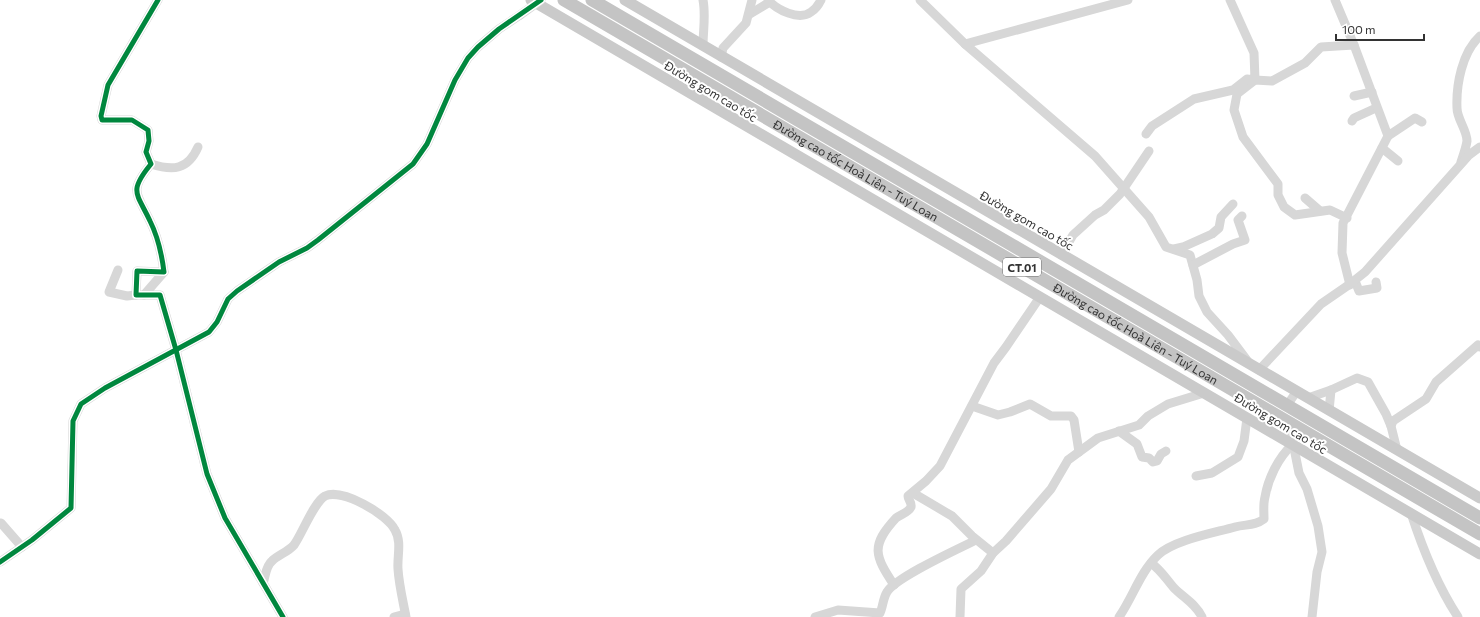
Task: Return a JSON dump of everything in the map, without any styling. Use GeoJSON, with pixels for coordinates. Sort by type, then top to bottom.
{"type":"FeatureCollection","features":[{"type":"Feature","properties":{"kind":"highway","name":"Đường cao tốc Hoà Liên - Tuý Loan"},"geometry":{"type":"LineString","coordinates":[[564,0],[1480,534]]}},
{"type":"Feature","properties":{"kind":"highway","name":"Đường cao tốc Hoà Liên - Tuý Loan"},"geometry":{"type":"LineString","coordinates":[[592,0],[1480,518]]}},
{"type":"Feature","properties":{"kind":"main road","name":"Đường gom cao tốc"},"geometry":{"type":"LineString","coordinates":[[531,0],[1480,554]]}},
{"type":"Feature","properties":{"kind":"main road","name":"Đường gom cao tốc"},"geometry":{"type":"LineString","coordinates":[[625,0],[1480,498]]}},
{"type":"Feature","properties":{"kind":"street"},"geometry":{"type":"LineString","coordinates":[[151,164],[146,152],[149,140],[148,130],[132,120],[102,120],[101,116],[108,85],[158,0]]}},
{"type":"Feature","properties":{"kind":"street"},"geometry":{"type":"LineString","coordinates":[[0,562],[22,547],[71,508],[73,421],[81,404],[105,388],[209,332],[217,322],[228,299],[237,291],[279,262],[318,240],[413,164],[426,144],[455,80],[468,58],[499,28],[541,0]]}},
{"type":"Feature","properties":{"kind":"street"},"geometry":{"type":"LineString","coordinates":[[703,0],[703,46]]}},
{"type":"Feature","properties":{"kind":"street"},"geometry":{"type":"LineString","coordinates":[[721,57],[723,48],[744,27],[750,14],[752,0]]}},
{"type":"Feature","properties":{"kind":"street"},"geometry":{"type":"LineString","coordinates":[[750,14],[769,1],[781,9],[802,16],[811,13],[822,0]]}},
{"type":"Feature","properties":{"kind":"street"},"geometry":{"type":"LineString","coordinates":[[920,0],[965,44],[1095,156],[1149,217],[1166,247],[1190,255],[1199,296],[1207,312],[1255,367],[1321,304],[1352,282],[1374,262],[1460,165],[1480,147]]}},
{"type":"Feature","properties":{"kind":"street"},"geometry":{"type":"LineString","coordinates":[[965,44],[1128,0]]}},
{"type":"Feature","properties":{"kind":"street"},"geometry":{"type":"LineString","coordinates":[[1230,0],[1254,53],[1255,80]]}},
{"type":"Feature","properties":{"kind":"street"},"geometry":{"type":"LineString","coordinates":[[1335,0],[1354,45],[1372,92],[1376,108],[1388,136]]}},
{"type":"Feature","properties":{"kind":"street"},"geometry":{"type":"LineString","coordinates":[[1460,165],[1467,140],[1456,110],[1460,81],[1466,57],[1472,44],[1480,36]]}},
{"type":"Feature","properties":{"kind":"street"},"geometry":{"type":"LineString","coordinates":[[1146,134],[1152,126],[1194,99],[1233,90],[1247,79],[1272,82],[1305,62],[1321,47],[1354,45]]}},
{"type":"Feature","properties":{"kind":"street"},"geometry":{"type":"LineString","coordinates":[[1255,80],[1237,94],[1234,110],[1243,137],[1278,184],[1278,195],[1284,207],[1295,215],[1330,210],[1347,218]]}},
{"type":"Feature","properties":{"kind":"street"},"geometry":{"type":"LineString","coordinates":[[1354,96],[1372,92]]}},
{"type":"Feature","properties":{"kind":"street"},"geometry":{"type":"LineString","coordinates":[[1352,121],[1354,118],[1376,108]]}},
{"type":"Feature","properties":{"kind":"street"},"geometry":{"type":"LineString","coordinates":[[1376,282],[1377,288],[1358,291],[1352,282],[1342,246],[1343,224],[1388,136],[1415,118],[1422,122]]}},
{"type":"Feature","properties":{"kind":"street"},"geometry":{"type":"LineString","coordinates":[[151,164],[165,168],[187,164],[194,157],[198,147]]}},
{"type":"Feature","properties":{"kind":"street"},"geometry":{"type":"LineString","coordinates":[[1382,148],[1398,161]]}},
{"type":"Feature","properties":{"kind":"street"},"geometry":{"type":"LineString","coordinates":[[1061,255],[1073,235],[1095,215],[1104,210],[1124,188],[1149,151]]}},
{"type":"Feature","properties":{"kind":"street"},"geometry":{"type":"LineString","coordinates":[[151,164],[139,179],[137,196],[151,222],[164,272]]}},
{"type":"Feature","properties":{"kind":"street"},"geometry":{"type":"LineString","coordinates":[[1305,198],[1320,211]]}},
{"type":"Feature","properties":{"kind":"street"},"geometry":{"type":"LineString","coordinates":[[1172,250],[1183,247],[1212,234],[1219,228],[1221,217],[1233,204]]}},
{"type":"Feature","properties":{"kind":"street"},"geometry":{"type":"LineString","coordinates":[[1193,265],[1233,244],[1245,240],[1237,220]]}},
{"type":"Feature","properties":{"kind":"street"},"geometry":{"type":"LineString","coordinates":[[118,270],[110,292],[127,296],[160,295],[176,350],[207,474],[225,518],[283,617]]}},
{"type":"Feature","properties":{"kind":"street"},"geometry":{"type":"LineString","coordinates":[[140,295],[137,271],[164,272]]}},
{"type":"Feature","properties":{"kind":"street"},"geometry":{"type":"LineString","coordinates":[[140,295],[164,272]]}},
{"type":"Feature","properties":{"kind":"street"},"geometry":{"type":"LineString","coordinates":[[894,585],[879,562],[878,547],[885,532],[897,517],[904,514],[910,508],[911,503],[907,497],[940,466],[994,363],[1040,297]]}},
{"type":"Feature","properties":{"kind":"street"},"geometry":{"type":"LineString","coordinates":[[1391,426],[1398,417],[1426,399],[1436,382],[1478,345],[1480,346]]}},
{"type":"Feature","properties":{"kind":"street"},"geometry":{"type":"LineString","coordinates":[[1308,398],[1331,390],[1350,380],[1357,378],[1364,379],[1368,382],[1386,414],[1391,426],[1397,450]]}},
{"type":"Feature","properties":{"kind":"street"},"geometry":{"type":"LineString","coordinates":[[1330,410],[1331,390]]}},
{"type":"Feature","properties":{"kind":"street"},"geometry":{"type":"LineString","coordinates":[[1290,400],[1297,391]]}},
{"type":"Feature","properties":{"kind":"street"},"geometry":{"type":"LineString","coordinates":[[960,617],[961,589],[981,571],[993,553],[1006,541],[1051,489],[1068,460],[1096,439],[1139,424],[1148,416],[1168,404],[1204,393]]}},
{"type":"Feature","properties":{"kind":"street"},"geometry":{"type":"LineString","coordinates":[[972,406],[998,414],[1010,412],[1030,404],[1051,416],[1071,416],[1074,420],[1079,452]]}},
{"type":"Feature","properties":{"kind":"street"},"geometry":{"type":"LineString","coordinates":[[1196,476],[1212,473],[1238,456],[1244,441],[1247,418]]}},
{"type":"Feature","properties":{"kind":"street"},"geometry":{"type":"LineString","coordinates":[[1277,420],[1291,433],[1292,445],[1299,473],[1314,510],[1322,552],[1317,572],[1312,617]]}},
{"type":"Feature","properties":{"kind":"street"},"geometry":{"type":"LineString","coordinates":[[1119,431],[1137,444],[1142,457],[1149,458],[1153,462],[1157,461],[1161,454],[1166,451]]}},
{"type":"Feature","properties":{"kind":"street"},"geometry":{"type":"LineString","coordinates":[[1119,617],[1151,563],[1166,549],[1181,543],[1237,527],[1259,523],[1264,519],[1265,498],[1273,475],[1279,460],[1292,445]]}},
{"type":"Feature","properties":{"kind":"street"},"geometry":{"type":"LineString","coordinates":[[913,493],[952,516],[976,540],[993,553]]}},
{"type":"Feature","properties":{"kind":"street"},"geometry":{"type":"LineString","coordinates":[[263,583],[266,569],[271,562],[294,545],[320,500],[331,494],[344,496],[362,503],[378,512],[387,519],[396,530],[399,544],[398,567],[406,616],[394,617]]}},
{"type":"Feature","properties":{"kind":"street"},"geometry":{"type":"LineString","coordinates":[[1411,513],[1422,546],[1445,596],[1458,617]]}},
{"type":"Feature","properties":{"kind":"street"},"geometry":{"type":"LineString","coordinates":[[1,523],[22,547]]}},
{"type":"Feature","properties":{"kind":"street"},"geometry":{"type":"LineString","coordinates":[[815,617],[838,610],[879,615],[886,592],[894,585],[913,572],[976,540]]}},
{"type":"Feature","properties":{"kind":"street"},"geometry":{"type":"LineString","coordinates":[[1151,563],[1158,568],[1175,589],[1194,605],[1202,617]]}},
{"type":"Feature","properties":{"kind":"cycle path"},"geometry":{"type":"LineString","coordinates":[[158,0],[108,85],[101,116],[102,120],[132,120],[148,130],[149,141],[146,152],[151,164],[139,181],[137,192],[155,233],[161,253],[164,272],[137,271],[136,295],[160,295],[176,350],[207,474],[225,518],[283,617]]}},
{"type":"Feature","properties":{"kind":"cycle path"},"geometry":{"type":"LineString","coordinates":[[0,562],[32,540],[71,508],[73,421],[81,404],[105,388],[209,332],[217,322],[228,299],[237,291],[279,262],[307,248],[413,164],[427,144],[455,80],[468,58],[478,47],[499,29],[541,0]]}}]}
